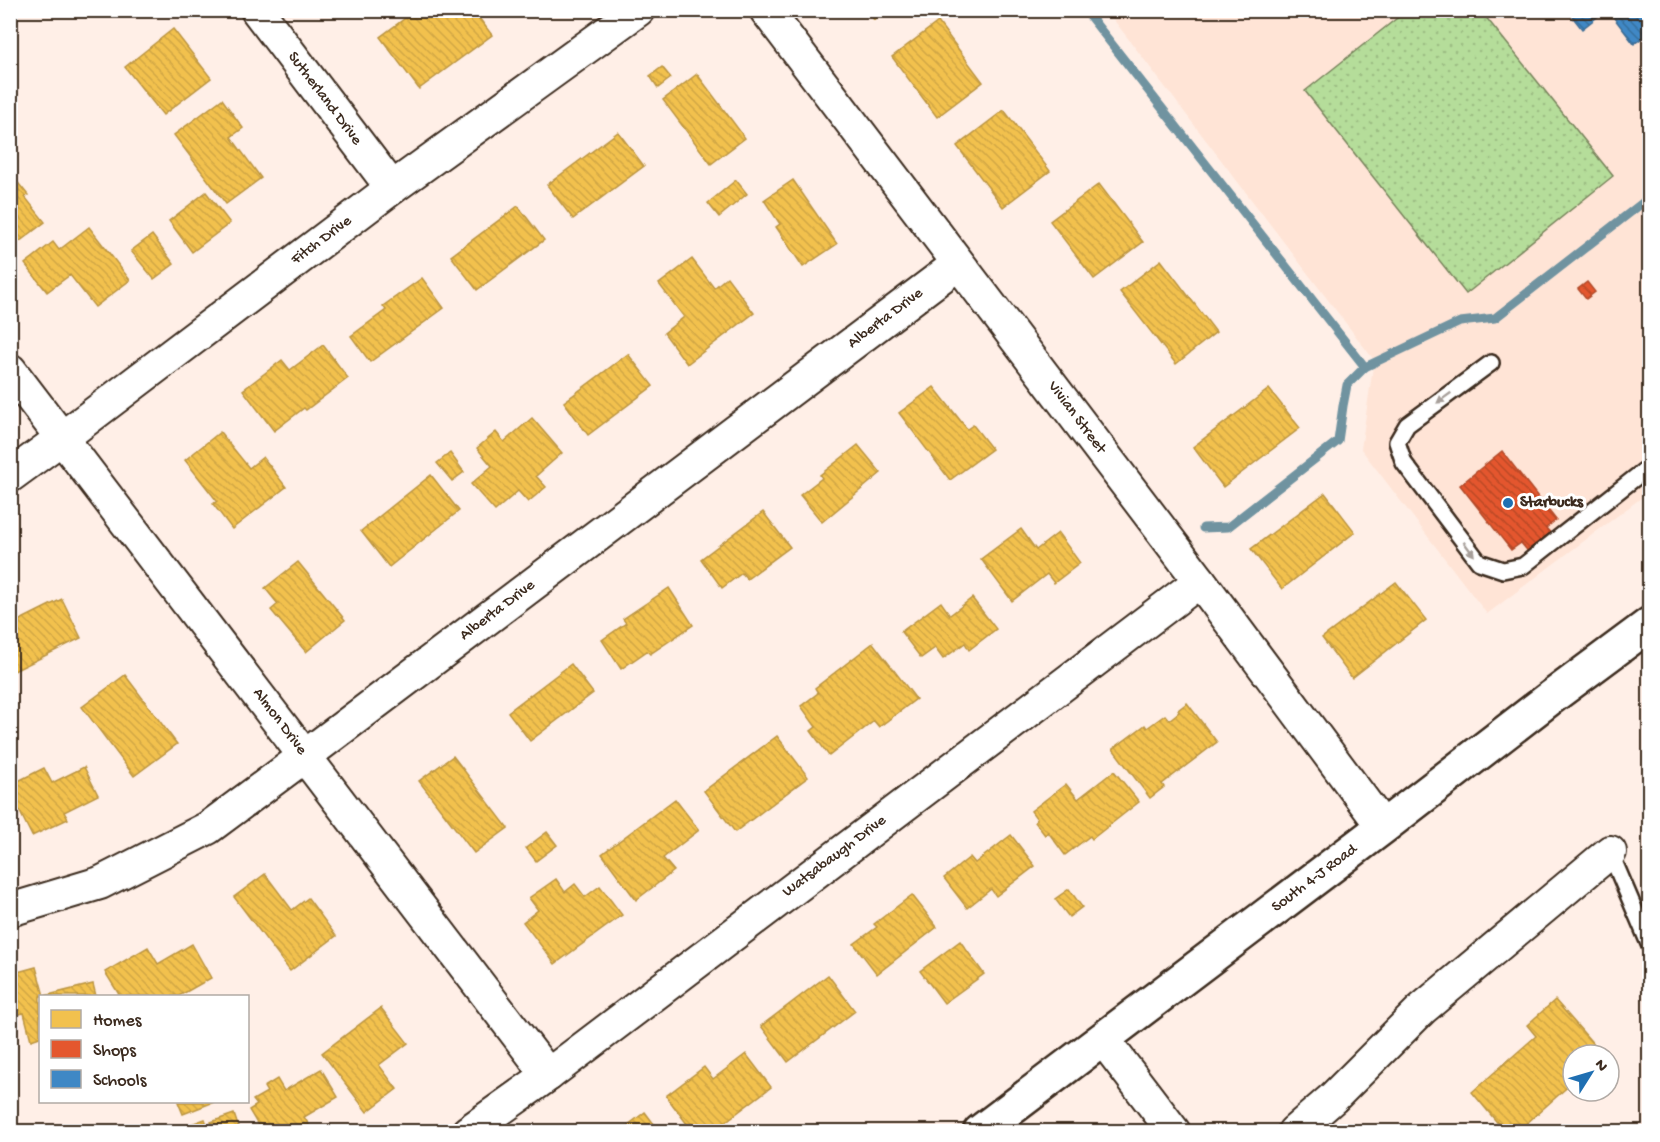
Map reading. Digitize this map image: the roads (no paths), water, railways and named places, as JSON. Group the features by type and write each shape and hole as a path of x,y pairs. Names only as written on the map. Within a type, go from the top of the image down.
{"main road":[{"name":"South 4-J Road","path":"980,1131 1650,624"}],"street":[{"name":"Sutherland Drive","path":"257,10 392,188"},
{"name":"Fitch Drive","path":"10,476 392,188 638,10"},
{"name":"Vivian Street","path":"766,10 1200,581 1383,827"},
{"name":"Alberta Drive","path":"10,910 100,883 208,828 958,264"},
{"name":"Almon Drive","path":"10,370 548,1075"},
{"name":"Watsabaugh Drive","path":"468,1131 548,1075 1200,581"},
{"path":"1294,1131 1333,1098 1422,1009 1610,852"},
{"path":"1103,1039 1174,1131"}],"lane":[{"path":"1491,363 1407,425 1397,442 1404,463 1479,562 1503,570 1523,566 1650,466"},
{"path":"1610,852 1650,946"}],"waterway":[{"path":"1085,10 1365,367 1460,322 1495,318 1650,197"},
{"path":"1203,528 1228,527 1338,441 1347,385 1365,367"}],"place":[{"name":"Starbucks","path":"1508,503"}]}
